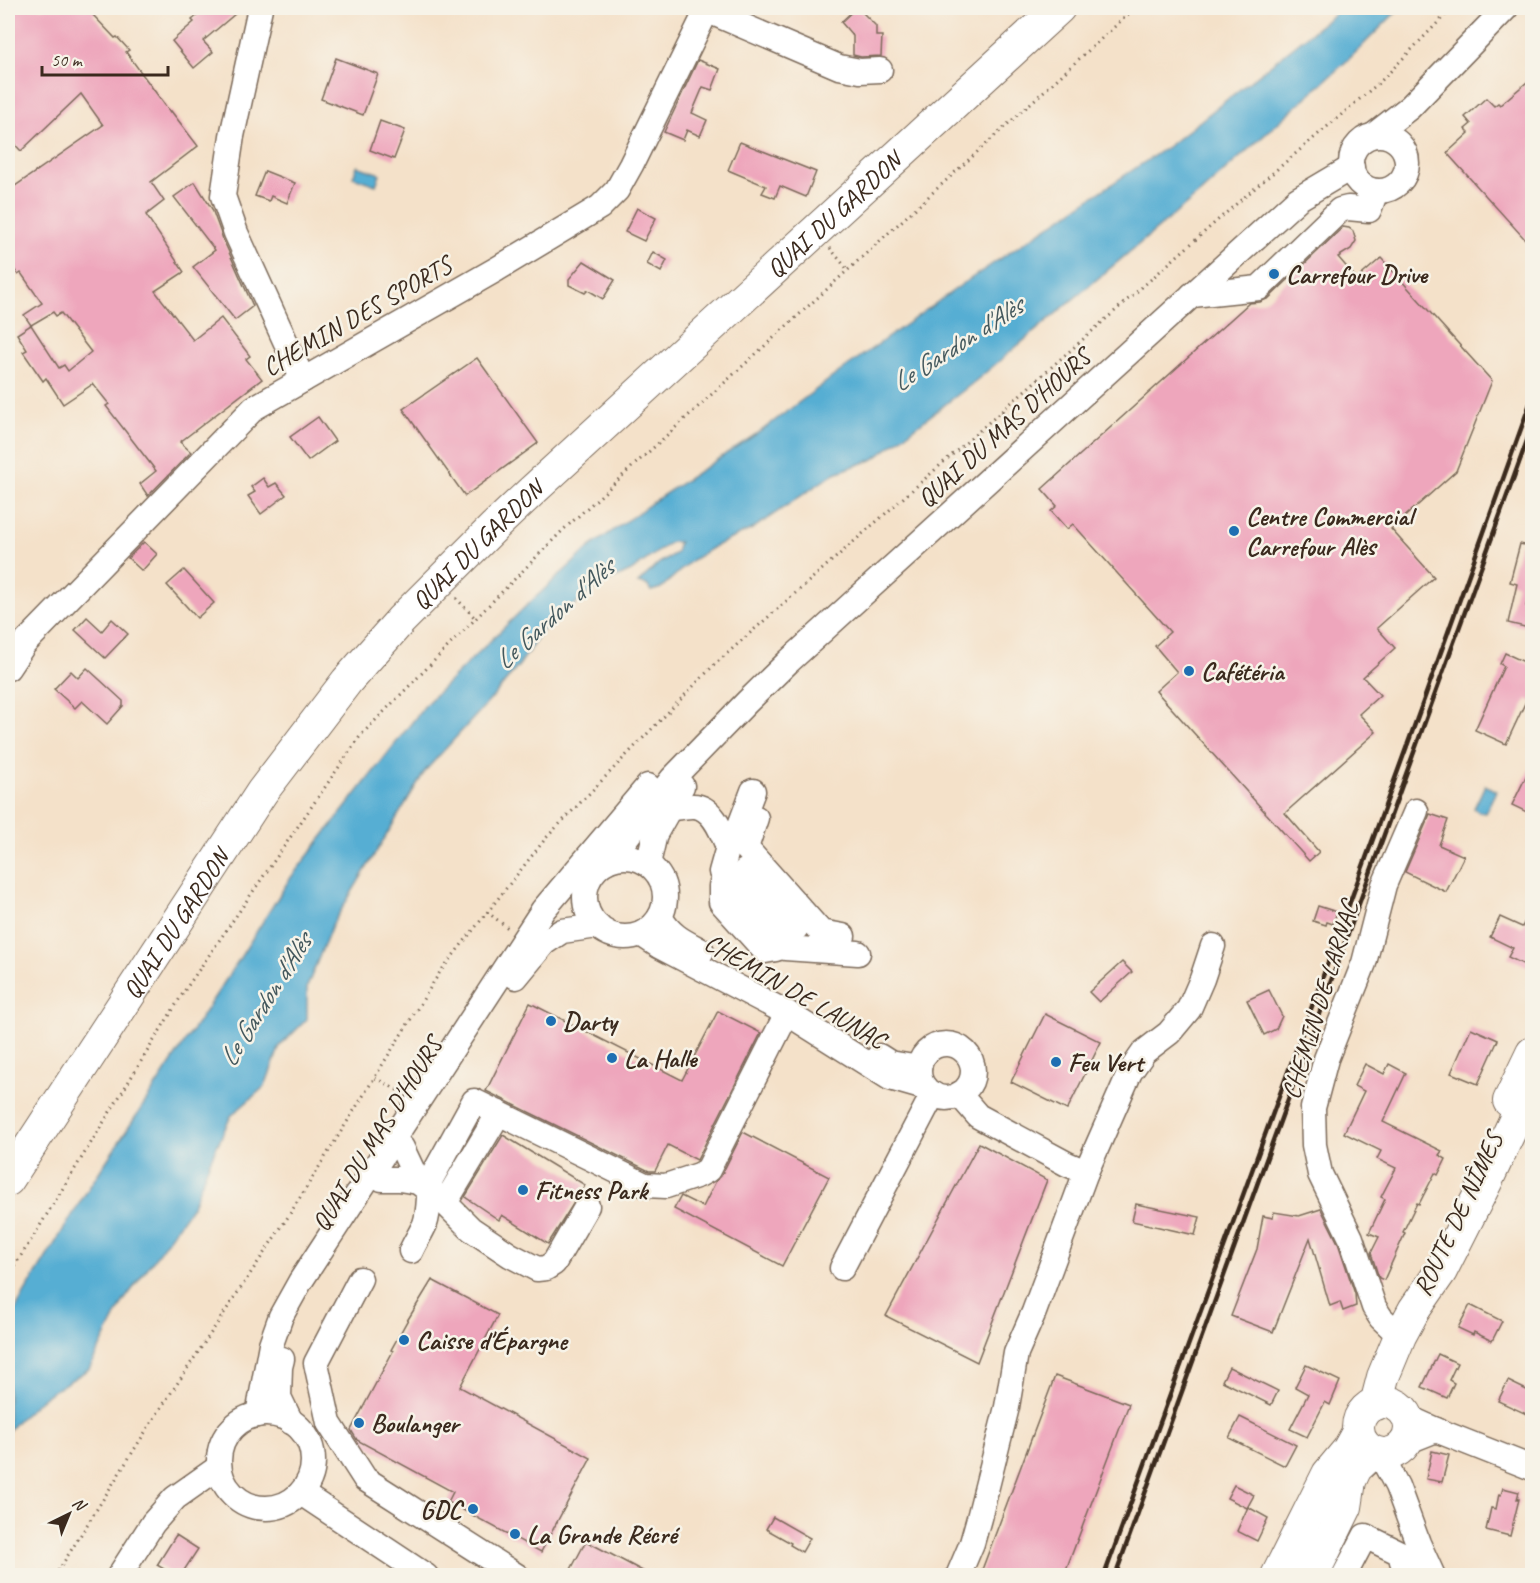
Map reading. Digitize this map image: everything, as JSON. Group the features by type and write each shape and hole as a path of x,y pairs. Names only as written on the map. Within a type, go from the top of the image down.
{"main road":[{"name":"QUAI DU GARDON","path":"8,1180 100,1036 262,792 347,681 401,620 525,498 1059,8"},
{"name":"ROUTE DE NÎMES","path":"1387,1433 1393,1379 1402,1334 1429,1269 1533,1053"},
{"name":"ROUTE DE NÎMES","path":"1402,1334 1442,1271 1533,1084"},
{"path":"1277,1575 1328,1474 1348,1450 1387,1433"},
{"path":"1312,1575 1346,1507 1350,1481 1356,1468 1387,1433"}],"street":[{"path":"260,8 232,136 223,196 236,233 303,380"},
{"path":"1374,135 1383,135 1398,142 1406,156 1407,165 1401,181 1385,190 1376,191 1360,183 1352,167 1354,150 1366,138 1374,135 1410,107 1506,8"},
{"path":"707,9 839,68 860,71 880,70"},
{"name":"CHEMIN DES SPORTS","path":"8,668 24,644 254,408 497,269 600,207 617,190 631,165 707,9"},
{"path":"1403,148 1410,107"},
{"name":"QUAI DU MAS D'HOURS","path":"609,860 672,779 788,662 1298,199 1352,167"},
{"path":"1192,295 1259,288 1340,210 1348,208 1369,210 1376,191"},
{"name":"QUAI DU MAS D'HOURS","path":"648,864 655,834 705,744"},
{"name":"QUAI DU MAS D'HOURS","path":"258,1415 271,1344 281,1316 300,1282 543,910 643,791 685,754 705,744"},
{"path":"741,856 739,828 753,790"},
{"path":"668,809 694,805 704,809 719,826 741,856 806,941 721,887 741,856 756,815"},
{"name":"CHEMIN DE LARNAC","path":"1402,1334 1381,1318 1374,1307 1351,1238 1320,1174 1314,1145 1313,1108 1326,1059 1364,963 1384,885 1416,811"},
{"path":"622,857 636,858 648,864 662,882 665,894 664,906 652,927 640,934 618,936 598,926 585,903 590,877 598,867 609,860 622,857"},
{"name":"QUAI DU MAS D'HOURS","path":"518,948 590,877"},
{"name":"CHEMIN DE LAUNAC","path":"660,916 666,927 678,939 770,985 890,1063 926,1083"},
{"name":"QUAI DU MAS D'HOURS","path":"291,1422 279,1398 280,1367 288,1335 302,1306 478,1026 543,943 562,931 598,926"},
{"name":"CHEMIN DE LAUNAC","path":"640,934 787,1013 890,1078 926,1083"},
{"path":"958,1575 972,1543 979,1518 1007,1407 1016,1353 1034,1312 1086,1172 1130,1072 1144,1052 1169,1033 1189,1009 1213,946"},
{"path":"411,1251 425,1223 431,1179 474,1101 645,1185 666,1185 708,1170 787,1013"},
{"path":"842,1268 926,1083 922,1058 932,1048 939,1045 947,1044 963,1050 973,1071 966,1088 959,1094 941,1097 926,1083"},
{"path":"959,1094 978,1116 1086,1172"},
{"path":"402,1148 431,1192 471,1229 510,1255 537,1269 546,1268 554,1263 587,1206"},
{"path":"382,1179 399,1179 431,1192"},
{"path":"360,1279 316,1363 329,1423 365,1479 517,1575"},
{"path":"258,1415 281,1417 291,1422 302,1431 313,1457 308,1482 301,1493 289,1503 274,1508 259,1508 245,1503 232,1494 224,1482 219,1467 224,1439 244,1420 258,1415"},
{"path":"1411,1575 1409,1548 1387,1433 1436,1430 1533,1468"},
{"path":"119,1575 153,1523 175,1498 219,1467"},
{"path":"301,1493 426,1575"},
{"path":"1344,1575 1365,1536 1409,1548 1434,1575"}],"path":[{"path":"8,1276 185,990 361,735 562,531 1135,8"},
{"path":"825,242 848,270"},
{"path":"455,597 476,619"},
{"path":"487,912 518,948"},
{"path":"375,1078 418,1102"}],"water":[{"name":"Le Gardon d'Alès","path":"1342,8 1400,8 1350,58 1200,193 973,383 874,459 835,473 752,529 715,546 692,560 661,588 651,591 647,585 638,583 659,563 676,553 679,542 671,542 631,571 598,586 542,631 520,664 492,698 425,771 332,925 307,987 307,1019 280,1046 265,1086 231,1116 193,1205 123,1302 89,1369 45,1396 8,1431 8,1324 25,1292 92,1183 289,880 427,703 590,547 660,497 761,431 964,283 1170,145"},
{"path":"357,166 380,174 376,185 353,177"},
{"path":"1485,785 1496,791 1485,813 1474,808"}],"building":[{"path":"8,8 100,8 93,15 129,50 126,52 198,146 151,182 164,201 146,215 184,272 155,291 193,340 221,318 250,356 246,359 262,379 180,442 191,452 148,496 140,484 156,471 106,406 109,404 93,384 63,404 46,378 43,381 23,352 27,350 17,334 31,325 24,315 42,303 21,273 18,275 8,260 8,191 103,125 81,94 21,151 8,137","holes":["53,312 56,316 61,313 91,352 68,371 64,365 59,368 31,325"]},
{"path":"206,8 242,8 203,41 213,52 194,68 172,41"},
{"path":"856,8 876,26 876,36 882,36 881,56 853,55 853,36 841,22"},
{"path":"336,58 378,74 363,115 321,99"},
{"path":"698,60 720,69 712,90 703,87 692,113 707,120 700,136 687,130 683,140 664,132"},
{"path":"1533,77 1533,248 1447,153 1469,133 1465,129 1471,124 1465,117 1486,98 1494,106 1498,103 1500,105"},
{"path":"380,121 405,130 394,159 370,150"},
{"path":"740,142 816,172 806,197 780,186 775,198 762,193 766,186 728,170"},
{"path":"265,171 295,183 287,203 271,196 269,201 255,196"},
{"path":"195,182 212,209 253,306 235,320 193,267 215,250 174,197"},
{"path":"637,208 656,218 644,241 625,232"},
{"name":"Centre Commercial Carrefour Alès","path":"1343,227 1353,231 1356,241 1351,249 1338,257 1357,279 1381,258 1492,381 1456,471 1391,529 1434,577 1377,628 1395,648 1363,677 1380,695 1359,714 1376,732 1285,813 1319,852 1309,861 1156,691 1177,672 1155,646 1170,632 1073,524 1067,529 1051,511 1057,506 1042,489 1249,303 1269,298"},
{"path":"653,252 667,260 661,272 647,264"},
{"path":"584,261 615,280 603,299 588,290 585,293 569,285 569,279"},
{"path":"477,358 538,443 465,496 403,409"},
{"path":"318,417 335,441 308,461 290,437"},
{"path":"263,478 269,487 276,483 286,495 261,514 248,496 255,492 251,487"},
{"path":"144,542 157,554 142,571 128,558"},
{"path":"1520,544 1533,547 1533,578 1526,606 1533,608 1533,629 1508,623 1517,584 1510,582"},
{"path":"184,570 214,603 197,618 167,585"},
{"path":"87,617 102,631 112,619 128,634 105,658 75,630"},
{"path":"1505,653 1533,666 1533,702 1527,699 1506,744 1475,730 1504,666 1500,664"},
{"path":"87,668 123,701 123,706 107,724 82,701 75,708 54,689 71,671 78,678"},
{"path":"1533,762 1533,815 1512,805"},
{"path":"1430,814 1448,820 1439,845 1464,856 1446,892 1405,872"},
{"path":"1533,905 1533,969 1508,957 1513,948 1490,937 1500,917 1522,927"},
{"path":"1318,906 1337,912 1333,924 1327,922 1326,925 1313,921"},
{"path":"1122,962 1132,972 1099,1002 1089,992"},
{"path":"1269,990 1282,1016 1276,1029 1264,1035 1247,1000"},
{"path":"530,1003 682,1080 718,1011 761,1033 697,1160 668,1145 655,1171 649,1171 486,1091"},
{"name":"Feu Vert","path":"1045,1014 1101,1042 1067,1110 1011,1082"},
{"path":"1471,1028 1498,1040 1478,1084 1451,1073"},
{"path":"1365,1064 1384,1074 1389,1064 1406,1073 1383,1122 1442,1151 1439,1155 1446,1159 1438,1175 1435,1173 1419,1204 1417,1203 1384,1280 1379,1278 1371,1253 1379,1237 1369,1233 1385,1199 1381,1197 1396,1168 1377,1159 1381,1151 1344,1133 1364,1091 1354,1086"},
{"path":"743,1132 829,1177 782,1266 674,1209 681,1196 703,1207"},
{"name":"Fitness Park","path":"503,1135 585,1185 548,1244 502,1215 499,1220 465,1197"},
{"path":"979,1143 1047,1180 977,1362 886,1316"},
{"path":"1136,1204 1200,1217 1195,1235 1132,1221"},
{"path":"1321,1209 1338,1243 1355,1294 1356,1306 1343,1311 1340,1302 1330,1306 1310,1238 1273,1332 1231,1316 1257,1249 1263,1216 1273,1218 1274,1212 1299,1216"},
{"path":"432,1280 498,1315 460,1387 591,1458 541,1552 448,1502 453,1492 357,1440 351,1430 393,1351 391,1350"},
{"path":"1470,1305 1502,1321 1492,1341 1474,1332 1473,1335 1458,1328"},
{"path":"1438,1354 1457,1363 1449,1380 1454,1383 1447,1398 1422,1387"},
{"path":"1306,1365 1340,1381 1330,1405 1325,1402 1307,1437 1290,1429 1308,1394 1295,1387"},
{"path":"1229,1367 1278,1391 1271,1405 1222,1381"},
{"path":"1055,1376 1129,1404 1064,1575 980,1575"},
{"path":"1508,1381 1533,1393 1533,1417 1498,1401"},
{"path":"1240,1417 1296,1445 1285,1466 1229,1438"},
{"path":"1432,1451 1449,1455 1442,1482 1426,1479"},
{"path":"1234,1485 1254,1495 1247,1508 1227,1498"},
{"path":"1503,1488 1519,1492 1510,1536 1486,1530 1491,1508 1496,1509 1499,1494 1501,1495"},
{"path":"1248,1507 1268,1518 1257,1541 1237,1531"},
{"path":"773,1517 810,1538 802,1552 766,1529"},
{"path":"176,1535 198,1549 181,1575 174,1575 157,1565"},
{"path":"586,1541 650,1575 568,1575"}],"railway":[{"path":"1104,1576 1532,398"},
{"path":"1115,1576 1532,427"}],"place":[{"name":"Carrefour Drive","path":"1274,274"},
{"name":"Centre Commercial Carrefour Alès","path":"1234,531"},
{"name":"Cafétéria","path":"1189,671"},
{"name":"Darty","path":"551,1021"},
{"name":"La Halle","path":"612,1058"},
{"name":"Feu Vert","path":"1056,1062"},
{"name":"Fitness Park","path":"523,1190"},
{"name":"Caisse d'Épargne","path":"404,1340"},
{"name":"Boulanger","path":"359,1423"},
{"name":"GDC","path":"473,1509"},
{"name":"La Grande Récré","path":"515,1534"}]}
